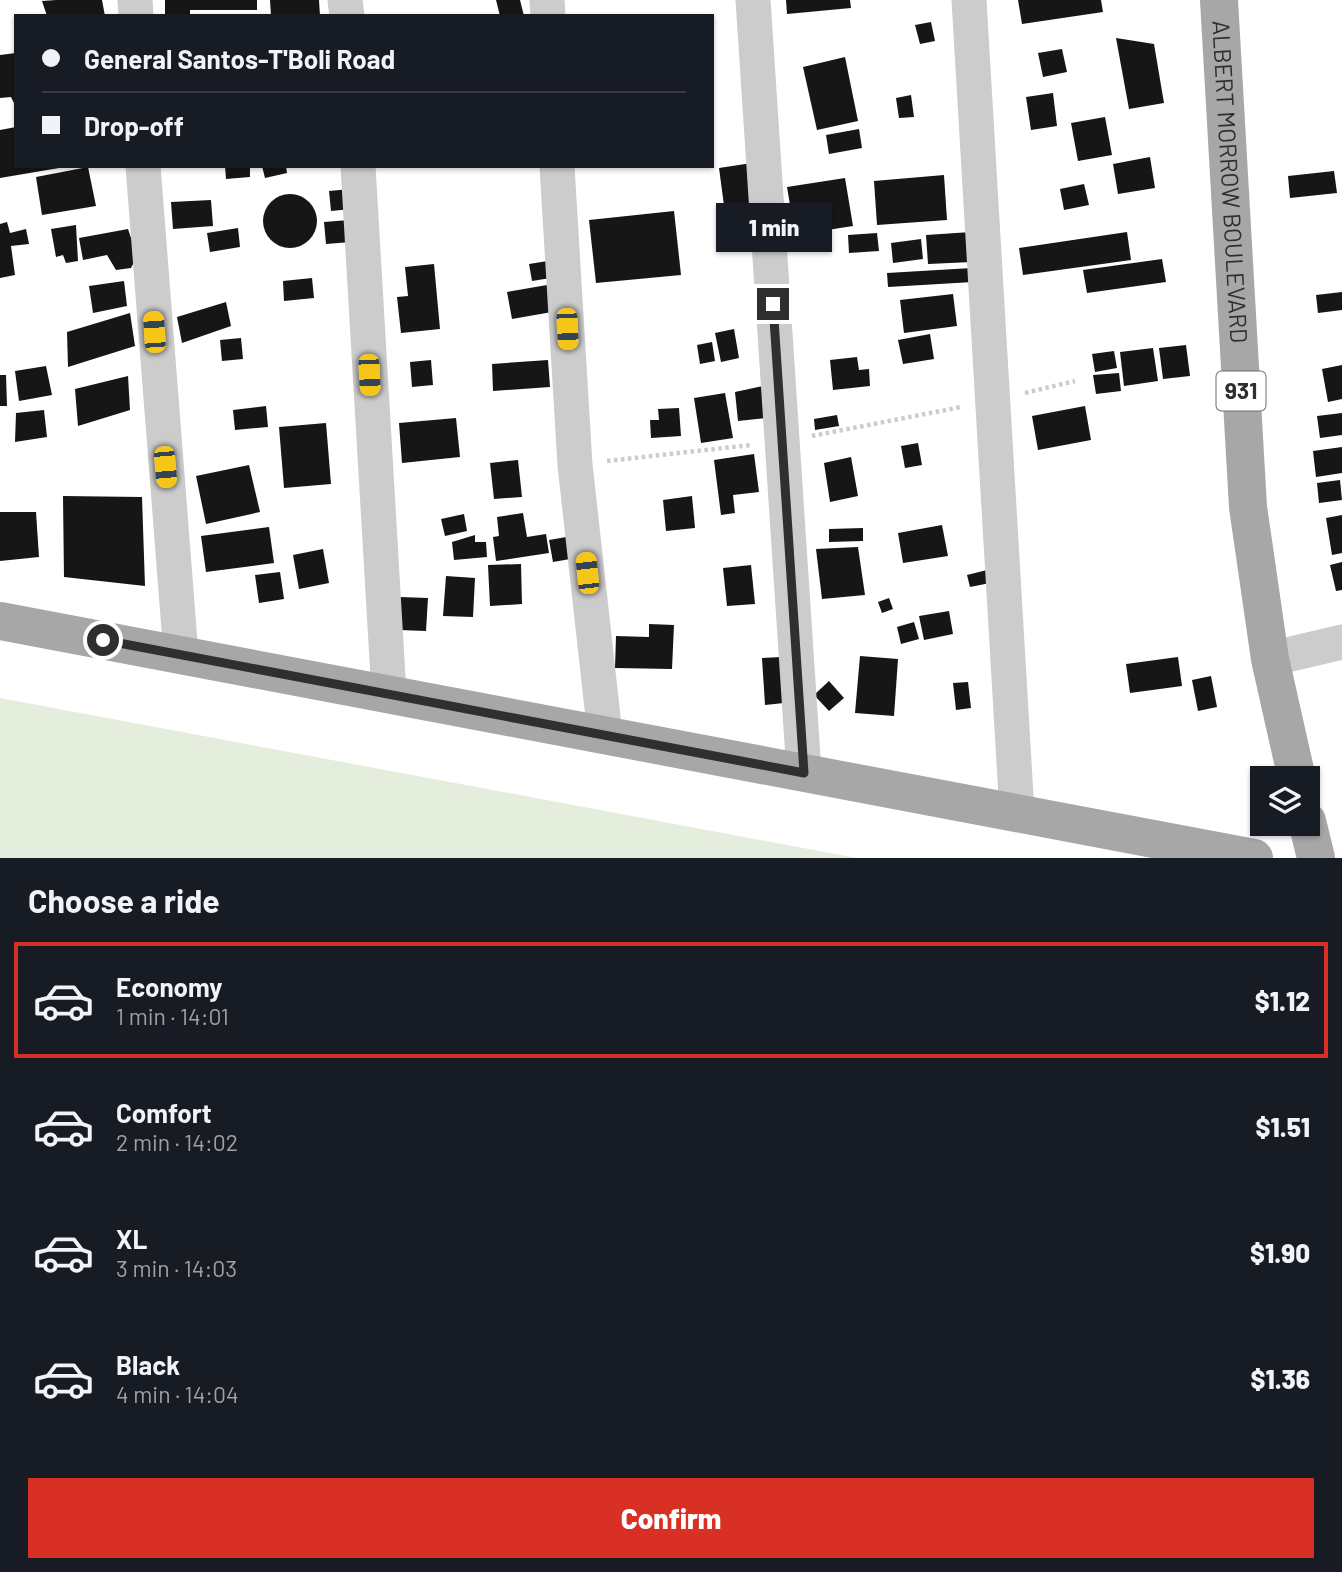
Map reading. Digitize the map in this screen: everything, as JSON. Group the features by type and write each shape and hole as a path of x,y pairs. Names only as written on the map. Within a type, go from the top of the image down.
{"main road":[{"name":"ALBERT MORROW BOULEVARD","path":"1219,0 1248,507 1270,659 1294,766"},
{"path":"0,621 1254,858"},
{"path":"1311,836 1316,858"}],"street":[{"path":"753,0 804,773"},
{"path":"969,0 1017,813"},
{"path":"143,168 180,655"},
{"path":"358,168 389,694"},
{"path":"557,168 575,465 605,735"},
{"path":"1270,659 1342,642"}],"path":[{"path":"575,465 782,442 993,401 1075,381"}],"green space":[{"path":"0,698 857,858 0,858"}],"building":[{"path":"102,0 105,14 46,14 42,1"},
{"path":"165,0 257,0 257,10 190,10 190,14 165,14"},
{"path":"270,0 319,0 320,14 271,14"},
{"path":"496,0 520,0 524,14 500,14"},
{"path":"786,0 850,0 851,8 787,14"},
{"path":"1018,0 1101,0 1103,12 1022,24"},
{"path":"931,22 935,41 920,44 915,25"},
{"path":"1116,38 1154,44 1164,103 1129,109"},
{"path":"1062,49 1067,72 1043,77 1038,53"},
{"path":"14,53 14,103 11,97 0,98 0,55"},
{"path":"845,57 858,121 817,130 803,67"},
{"path":"1053,93 1057,126 1031,130 1026,97"},
{"path":"911,95 914,117 899,118 896,98"},
{"path":"1105,117 1112,155 1078,161 1071,123"},
{"path":"14,127 14,168 59,168 0,178 0,130"},
{"path":"859,129 862,148 829,154 826,135"},
{"path":"1150,157 1155,188 1118,194 1113,164"},
{"path":"752,163 759,208 725,213 719,168"},
{"path":"88,168 96,206 42,215 36,177"},
{"path":"225,168 250,168 250,177 226,179"},
{"path":"262,168 286,168 287,173 265,178"},
{"path":"1334,171 1337,193 1290,198 1288,176"},
{"path":"944,175 947,220 877,225 874,181"},
{"path":"845,178 853,226 795,235 787,187"},
{"path":"1084,184 1089,205 1064,210 1060,189"},
{"path":"350,189 352,209 331,211 329,191"},
{"path":"290,194 309,202 317,221 309,240 290,248 271,240 263,221 271,202"},
{"path":"211,200 213,226 173,229 171,202"},
{"path":"674,211 681,275 596,283 589,220"},
{"path":"349,220 351,242 326,244 324,222"},
{"path":"7,222 10,233 26,229 29,244 11,246 15,275 0,278 0,224"},
{"path":"76,225 78,261 66,263 63,255 56,257 51,229"},
{"path":"238,228 240,247 210,252 207,233"},
{"path":"128,229 137,256 131,268 116,270 107,255 83,260 79,238"},
{"path":"971,232 972,262 928,264 926,235"},
{"path":"1127,232 1131,260 1023,275 1019,248"},
{"path":"877,233 879,251 849,253 848,235"},
{"path":"921,239 923,259 893,263 891,243"},
{"path":"1162,259 1166,282 1087,293 1083,270"},
{"path":"554,260 557,277 532,281 529,264"},
{"path":"434,264 440,329 401,333 397,297 408,296 405,267"},
{"path":"972,268 973,282 888,287 887,273"},
{"path":"312,278 314,298 284,301 283,281"},
{"path":"124,281 127,306 93,313 89,286"},
{"path":"547,285 552,312 512,319 507,292"},
{"path":"1342,292 1342,310 1318,313 1316,295"},
{"path":"953,294 957,326 904,333 900,300"},
{"path":"226,302 231,326 182,343 177,317"},
{"path":"130,313 135,346 68,367 67,332"},
{"path":"734,329 739,358 721,362 715,333"},
{"path":"930,334 934,359 903,364 898,340"},
{"path":"241,338 243,359 222,361 220,340"},
{"path":"712,342 715,361 700,364 697,345"},
{"path":"1186,345 1190,376 1163,379 1159,348"},
{"path":"1153,348 1158,381 1124,386 1120,352"},
{"path":"1114,351 1117,368 1095,372 1092,354"},
{"path":"857,357 859,370 869,369 870,386 833,390 830,360"},
{"path":"431,360 433,385 412,387 410,362"},
{"path":"548,360 550,387 493,391 492,364"},
{"path":"1342,365 1342,399 1328,402 1322,369"},
{"path":"46,366 52,395 19,401 15,371"},
{"path":"1119,373 1121,391 1096,394 1093,375"},
{"path":"0,375 6,375 7,406 0,406"},
{"path":"128,376 130,410 78,426 75,389"},
{"path":"772,384 775,417 738,421 735,392"},
{"path":"725,393 733,438 701,443 694,398"},
{"path":"266,406 268,427 235,430 233,410"},
{"path":"1085,406 1091,440 1038,450 1032,416"},
{"path":"679,408 681,436 651,438 650,420 659,420 658,409"},
{"path":"44,410 47,437 15,442 16,413"},
{"path":"1342,413 1342,435 1320,438 1317,416"},
{"path":"837,415 839,426 815,430 814,419"},
{"path":"456,418 460,457 402,463 399,423"},
{"path":"326,423 331,484 284,488 279,427"},
{"path":"918,443 922,465 905,468 901,446"},
{"path":"1342,447 1342,473 1316,477 1313,451"},
{"path":"754,454 759,492 733,495 735,513 721,515 714,460"},
{"path":"851,457 858,496 830,502 824,463"},
{"path":"518,460 522,497 494,499 490,463"},
{"path":"249,465 260,512 206,524 196,476"},
{"path":"1340,480 1342,500 1319,503 1317,483"},
{"path":"63,496 142,497 145,586 64,577"},
{"path":"692,496 695,528 666,531 663,500"},
{"path":"0,512 36,512 39,557 0,561"},
{"path":"523,513 527,537 546,534 549,553 496,561 493,537 499,536 497,517"},
{"path":"464,514 467,531 445,536 441,519"},
{"path":"1342,515 1342,553 1332,555 1326,518"},
{"path":"942,525 948,556 903,563 898,533"},
{"path":"269,527 274,563 206,572 201,536"},
{"path":"863,528 863,541 829,542 829,529"},
{"path":"475,535 475,542 486,542 487,557 454,560 452,542"},
{"path":"572,536 576,558 553,562 549,540"},
{"path":"858,547 865,595 822,599 816,549"},
{"path":"323,549 329,583 299,589 293,555"},
{"path":"1342,562 1342,590 1336,591 1330,565"},
{"path":"521,564 522,604 490,606 488,565"},
{"path":"751,565 755,604 727,606 723,568"},
{"path":"987,570 990,583 970,587 967,575"},
{"path":"280,572 284,599 259,603 255,575"},
{"path":"446,576 475,578 473,617 443,616"},
{"path":"400,597 428,598 426,631 399,630"},
{"path":"889,598 893,609 882,613 878,602"},
{"path":"949,611 953,634 924,640 919,616"},
{"path":"914,622 919,639 901,644 897,627"},
{"path":"649,624 674,625 672,669 615,668 616,636 649,637"},
{"path":"860,656 898,659 894,716 855,713"},
{"path":"781,657 784,703 765,705 762,658"},
{"path":"1178,657 1182,686 1130,693 1126,664"},
{"path":"1211,676 1217,707 1198,711 1192,680"},
{"path":"829,681 844,698 829,711 814,695"},
{"path":"968,682 971,708 956,710 953,683"}],"route":[{"path":"103,640 804,773 773,304"}]}
